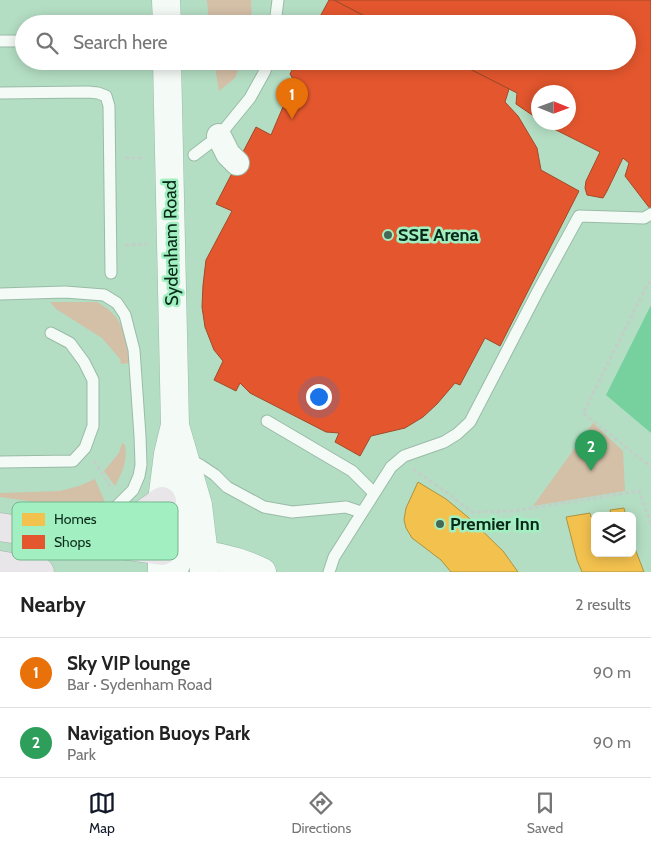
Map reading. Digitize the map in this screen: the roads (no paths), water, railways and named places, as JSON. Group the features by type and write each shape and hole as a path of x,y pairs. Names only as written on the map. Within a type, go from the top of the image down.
{"highway":[{"path":"168,560 183,564"},
{"path":"0,565 40,572"}],"street":[{"path":"166,0 167,15"},
{"name":"Sydenham Road","path":"162,501 180,459 175,425 167,70"},
{"path":"219,136 228,154 237,163"},
{"path":"180,459 183,564 228,559 262,572"},
{"name":"Sydenham Road","path":"178,549 183,564"}],"lane":[{"path":"276,15 278,0"},
{"path":"0,41 15,41"},
{"path":"194,155 219,136 250,98 265,70"},
{"path":"0,93 98,92 106,96 109,106 111,273"},
{"path":"329,572 334,557 391,467 404,456 444,442 457,434 470,422 579,216 644,218 651,214"},
{"path":"0,294 65,292 104,295 117,303 125,315 134,350 141,465 133,490 121,502"},
{"path":"0,462 73,461 85,448 93,426 93,380 84,362 70,344 51,333"},
{"path":"268,421 352,471 374,493"},
{"path":"180,459 200,465 215,475 227,487 264,507 292,512 346,507 361,512"}],"place":[{"name":"Sky VIP lounge","path":"292,119"},
{"name":"SSE Arena","path":"388,235"},
{"name":"Navigation Buoys Park","path":"591,471"},
{"name":"Premier Inn","path":"440,524"}]}
